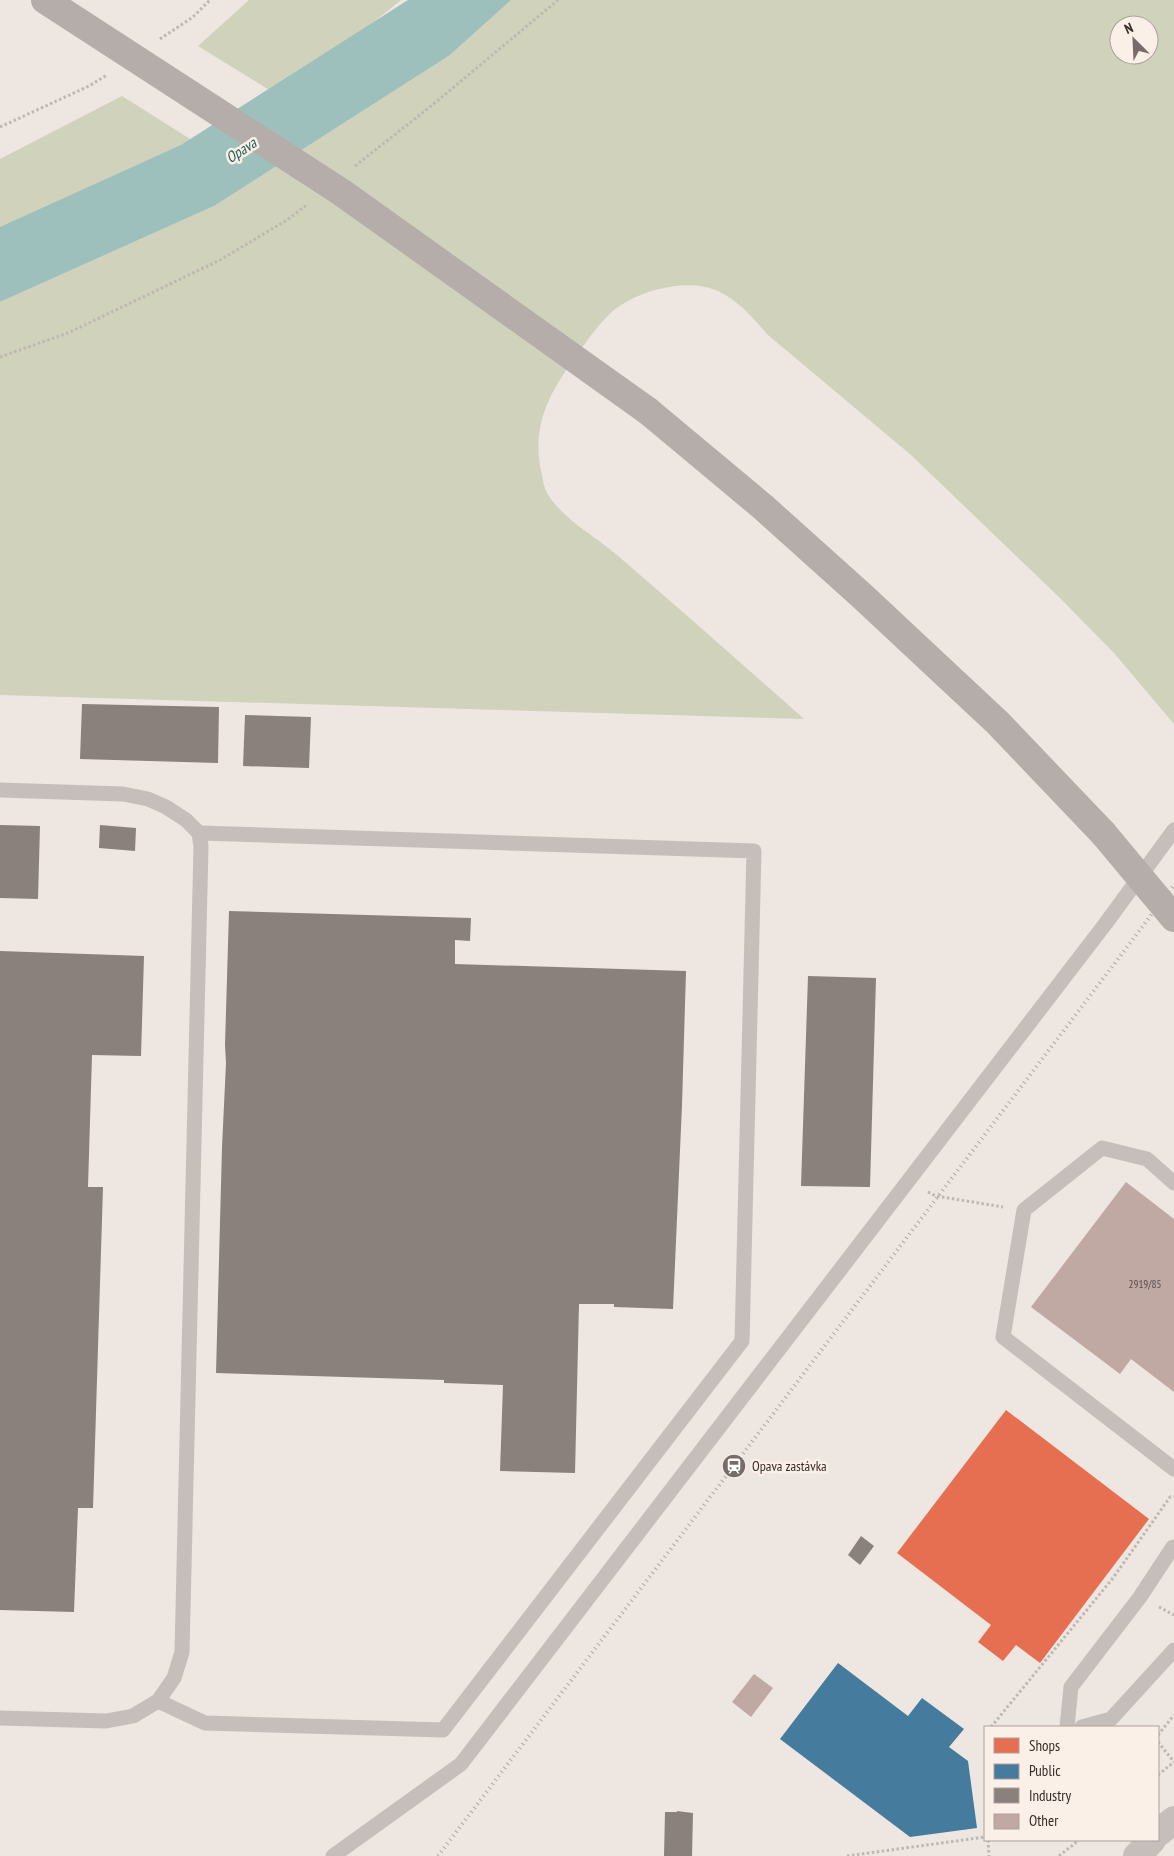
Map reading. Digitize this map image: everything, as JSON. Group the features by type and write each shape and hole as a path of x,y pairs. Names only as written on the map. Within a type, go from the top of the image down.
{"main road":[{"path":"44,0 341,192 648,411 763,507 861,595 998,723 1103,833 1174,918"}],"street":[{"path":"1159,1832 1174,1820"},
{"path":"1137,1856 1151,1841"}],"lane":[{"path":"0,790 123,794 148,799 166,807 186,820 199,833 201,856 182,1652 174,1678 158,1701 133,1716 106,1721 0,1718"},
{"path":"333,1856 462,1764 1094,939 1174,830"},
{"path":"158,1701 205,1723 443,1730 742,1340 754,851 199,833"},
{"path":"1174,1183 1147,1159 1102,1148 1024,1210 1003,1337 1174,1469"},
{"path":"1067,1726 1070,1687 1140,1597 1173,1547"},
{"path":"1086,1726 1111,1719 1174,1650"}],"path":[{"path":"350,170 436,102 558,0"},
{"path":"0,357 68,333 220,260 287,220 311,201"},
{"path":"925,1191 936,1196 1024,1210"},
{"path":"992,1726 1113,1578 1170,1497 1174,1497"},
{"path":"1159,1734 1174,1715"},
{"path":"1159,1743 1174,1762 1159,1774"},
{"path":"848,1856 984,1836"},
{"path":"988,1841 989,1856"},
{"path":"1059,1856 1077,1841"}],"green space":[{"path":"249,0 401,0 340,49 271,91 198,46"},
{"path":"511,0 1174,0 1174,724 1114,653 1060,598 911,455 768,335 733,300 718,291 693,285 664,288 624,303 604,320 591,336 559,381 545,410 539,440 539,457 544,484 547,493 561,511 617,555 804,719 0,695 0,302 214,206 450,55"},
{"path":"122,96 198,144 0,234 0,159"}],"water":[{"name":"Opava","path":"408,0 511,0 450,55 214,206 0,302 0,227 181,145"}],"building: Shops":[{"path":"1006,1410 1149,1519 1040,1663 1016,1645 1003,1661 978,1642 991,1625 897,1553"}],"building: Public":[{"path":"838,1663 908,1716 922,1698 964,1729 949,1747 968,1761 977,1828 910,1837 780,1739"}],"building: Industry":[{"path":"82,704 219,707 218,763 80,759"},
{"path":"245,715 311,717 309,768 243,766"},
{"path":"0,825 40,826 38,899 0,898"},
{"path":"100,825 136,828 135,851 99,848"},
{"path":"229,911 471,918 470,941 455,940 455,964 686,971 673,1309 614,1307 614,1304 579,1304 575,1473 500,1471 503,1385 444,1383 444,1380 216,1373"},
{"path":"0,951 144,956 141,1056 92,1055 88,1187 103,1187 93,1508 78,1508 74,1612 0,1610"},
{"path":"808,976 876,978 870,1187 801,1186"},
{"path":"861,1536 874,1546 860,1565 848,1555"},
{"path":"665,1812 693,1813 692,1856 664,1856"}],"building: Other":[{"path":"1126,1182 1174,1219 1174,1392 1131,1359 1120,1374 1031,1307"},
{"path":"754,1674 773,1688 751,1717 732,1702"}],"railway":[{"path":"438,1856 1174,885"}],"place":[{"name":"Opava zastávka","path":"734,1466"}]}
